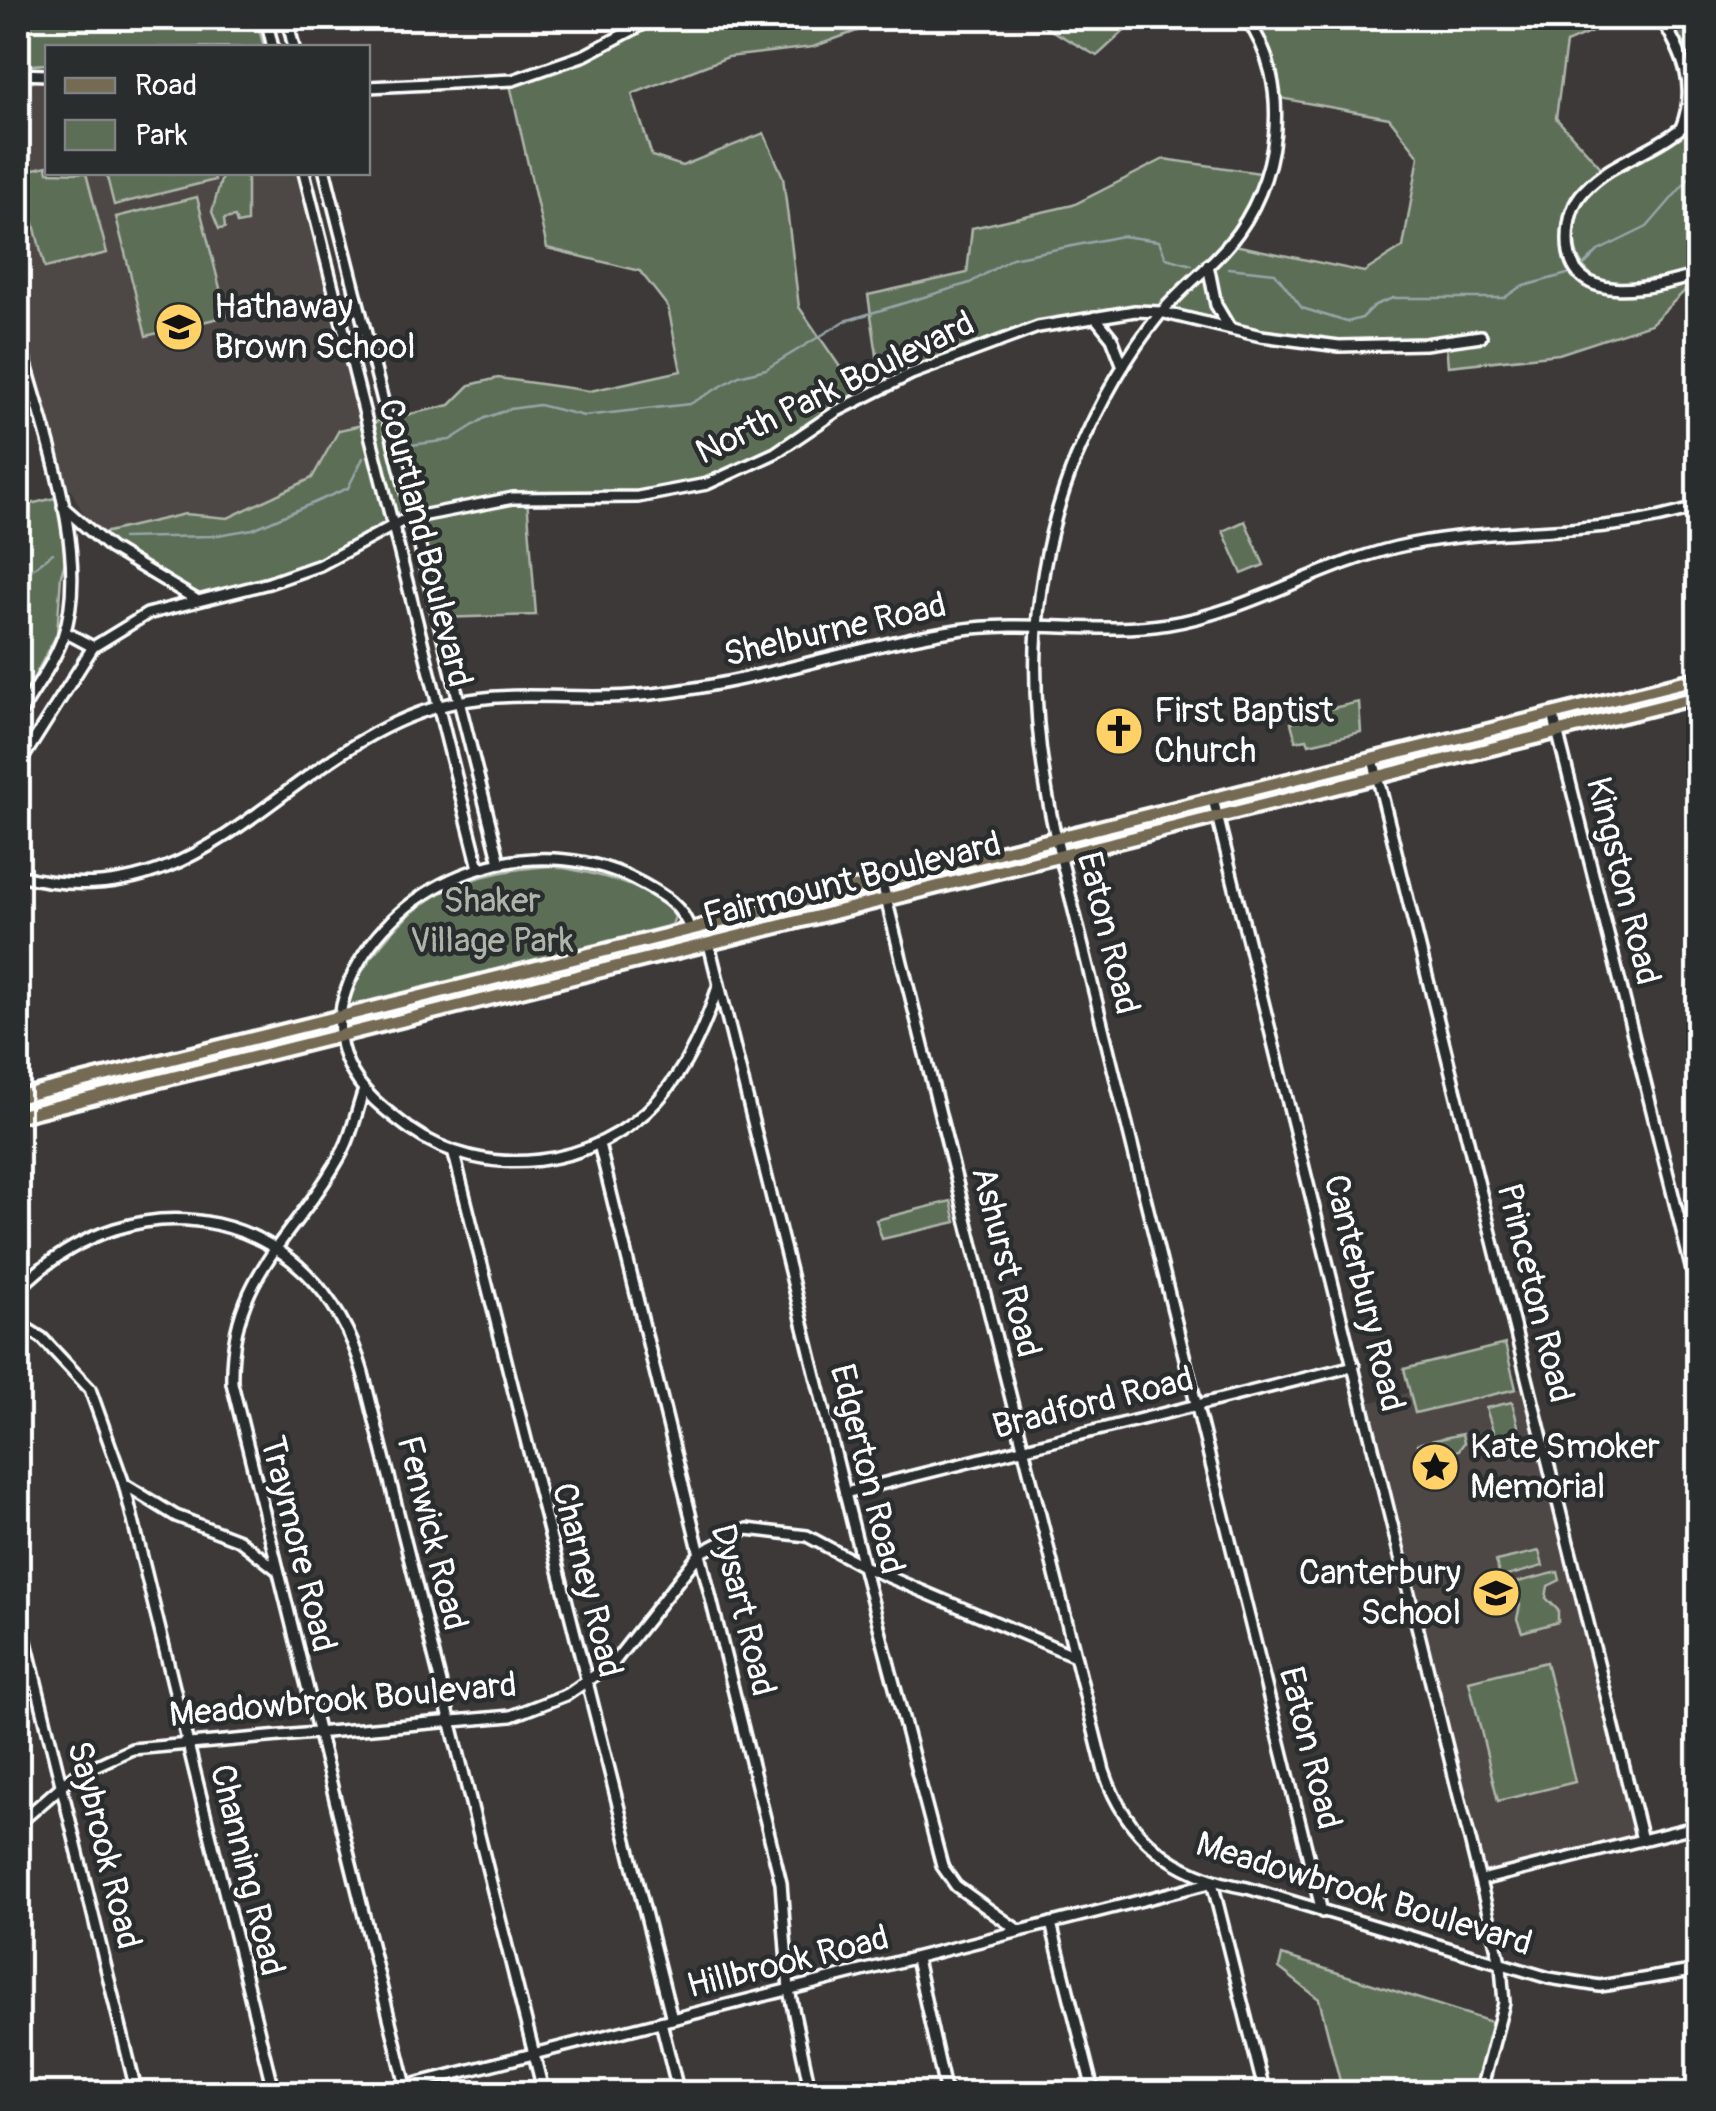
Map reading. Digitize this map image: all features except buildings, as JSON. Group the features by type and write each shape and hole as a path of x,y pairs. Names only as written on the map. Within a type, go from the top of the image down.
{"main road":[{"name":"Fairmount Boulevard","path":"18,1096 1698,678"},
{"name":"Fairmount Boulevard","path":"18,1116 1698,696"},
{"path":"1250,790 1256,808"}],"street":[{"path":"266,18 272,45"},
{"path":"287,18 293,45"},
{"path":"370,86 513,80 586,55 655,18"},
{"name":"Eaton Road","path":"1246,18 1270,75 1274,141 1267,174 1247,219 1161,312 1122,364 1075,460 1047,552 1034,623 1033,675 1040,760 1056,838 1322,1912"},
{"path":"1662,18 1689,78 1690,96 1681,128 1590,184 1573,208 1568,245 1583,276 1606,289 1630,291 1698,275"},
{"path":"18,74 45,74"},
{"name":"Courtland Boulevard","path":"305,175 480,868"},
{"name":"Courtland Boulevard","path":"327,175 500,863"},
{"path":"1208,265 1216,305 1229,327"},
{"path":"333,288 353,283"},
{"name":"North Park Boulevard","path":"18,766 93,646 147,614 258,587 320,565 412,518 513,498 638,496 706,484 776,452 837,412 911,374 1038,326 1161,312 1260,336 1339,346 1424,344 1481,336"},
{"path":"1095,317 1112,338 1122,364"},
{"path":"18,335 62,507 70,571 65,632 18,717"},
{"path":"62,507 110,548 195,600"},
{"name":"Shelburne Road","path":"18,876 91,884 167,869 212,846 332,759 396,723 459,702 524,695 628,696 716,685 906,638 1034,623 1164,625 1240,605 1313,574 1412,544 1483,534 1611,527 1698,507"},
{"path":"65,632 93,646"},
{"name":"Kingston Road","path":"1553,714 1698,1295"},
{"name":"Princeton Road","path":"1373,759 1642,1840"},
{"name":"Canterbury Road","path":"1212,799 1501,1966 1504,2003 1480,2094"},
{"path":"690,930 684,915 670,900 607,869 550,859 480,868 432,890 388,925 353,974 339,1017 346,1059 364,1090 419,1135 454,1154 531,1162 599,1144 642,1116 671,1085 700,1035 719,985"},
{"name":"Ashurst Road","path":"882,882 1074,1656"},
{"name":"Edgerton Road","path":"709,944 862,1566 942,1866 956,1886 1019,1931"},
{"name":"Traymore Road","path":"364,1090 341,1153 273,1248 242,1304 231,1371 316,1732 408,2090"},
{"name":"Dysart Road","path":"599,1144 781,1883 789,1990 811,2094"},
{"name":"Charney Road","path":"454,1154 666,2020 679,2094"},
{"name":"Fenwick Road","path":"18,1290 50,1260 82,1240 143,1220 213,1222 273,1248 319,1284 352,1338 544,2094"},
{"name":"Channing Road","path":"18,1322 42,1338 90,1389 124,1484 274,2094"},
{"name":"Bradford Road","path":"845,1492 1354,1366"},
{"path":"124,1484 176,1516 239,1540 276,1568"},
{"name":"Meadowbrook Boulevard","path":"18,1824 61,1784 117,1754 186,1743 451,1722 535,1710 584,1684 630,1645 700,1553 734,1532 776,1529 808,1536 862,1566 1074,1656 1116,1804 1152,1849 1212,1882 1501,1966 1600,1986 1698,1970"},
{"name":"Saybrook Road","path":"18,1609 137,2094"},
{"path":"1481,1880 1698,1826"},
{"path":"1212,1882 1265,2094"},
{"name":"Hillbrook Road","path":"375,2094 408,2090 666,2020 1212,1882"},
{"path":"1051,1923 1094,2094"},
{"path":"916,1959 946,2094"}],"shaded area":[{"name":"Hathaway Brown School","path":"18,81 45,82 45,175 301,175 384,508 105,537 85,517 52,454 18,320"},
{"name":"Canterbury School","path":"1530,1385 1642,1840 1481,1880 1364,1404 1410,1392 1416,1413"}],"green space":[{"path":"18,18 256,18 263,45 45,45 45,64 18,66"},
{"path":"655,18 892,18 813,47 728,57 632,94 652,156 682,166 764,133 783,177 799,307 862,399 766,458 705,484 639,496 527,498 536,615 438,618 411,518 319,565 206,597 75,526 61,576 57,634 18,707 18,507 59,497 94,535 185,514 228,518 312,478 339,430 450,405 470,385 498,378 590,391 681,371 668,307 640,271 547,248 509,80 550,70"},
{"path":"1029,18 1127,18 1133,23 1097,56"},
{"path":"1246,18 1624,18 1566,43 1556,118 1605,172 1581,193 1568,245 1583,275 1606,289 1698,278 1651,324 1559,354 1448,366 1446,343 1379,347 1291,341 1161,312 1065,321 882,389 868,295 967,273 972,228 1073,205 1164,159 1267,174 1230,244 1364,272 1403,247 1419,156 1389,118 1274,97"},
{"path":"1668,18 1698,18 1698,267 1645,281 1608,282 1593,276 1582,264 1575,245 1575,226 1584,200 1624,166 1693,130 1696,99 1692,71"},
{"path":"45,166 45,175 87,175 107,253 45,268 21,172"},
{"path":"106,175 214,175 215,180 114,205"},
{"path":"222,175 247,175 247,222 237,224 235,217 224,219 225,228 219,229 212,212"},
{"path":"197,197 227,316 146,336 116,217"},
{"path":"1245,521 1264,565 1242,574 1223,531"},
{"path":"1359,702 1361,732 1309,744 1307,739 1296,741 1291,723 1303,720 1302,715"},
{"name":"Shaker Village Park","path":"551,866 636,888 665,906 675,917 672,925 340,1008 380,947 423,904 478,878"},
{"path":"951,1201 956,1222 882,1239 876,1220"},
{"path":"1505,1344 1516,1389 1415,1413 1404,1369"},
{"path":"1512,1402 1522,1441 1498,1447 1486,1408"},
{"path":"1462,1434 1464,1443 1459,1450 1443,1455 1439,1466 1423,1469 1417,1444"},
{"path":"1539,1551 1543,1566 1500,1578 1496,1561"},
{"path":"1558,1572 1560,1580 1548,1586 1546,1598 1558,1610 1558,1622 1522,1632 1517,1619 1520,1605 1513,1593 1504,1594 1502,1586"},
{"path":"1546,1662 1575,1782 1498,1801 1469,1681"},
{"path":"1282,1955 1498,2024 1480,2093 1343,2093 1319,1999 1279,1968"}],"waterway":[{"path":"694,22 782,26 814,18"},
{"path":"1585,264 1598,251 1647,227 1698,168"},
{"path":"411,445 450,440 485,418 510,409 539,405 584,416 690,404 739,376 766,369 845,321 970,283 1012,258 1122,236 1159,241 1166,258 1192,265"},
{"path":"1228,268 1275,273 1302,308 1347,322 1362,318 1375,305 1393,298 1504,298 1520,287 1571,273"},
{"path":"122,538 212,536 253,529 348,488 363,458"},
{"path":"18,580 53,553"}],"place":[{"name":"Hathaway Brown School","path":"179,327"},
{"name":"First Baptist Church","path":"1119,731"},
{"name":"Kate Smoker Memorial","path":"1435,1467"},
{"name":"Canterbury School","path":"1496,1593"}]}
